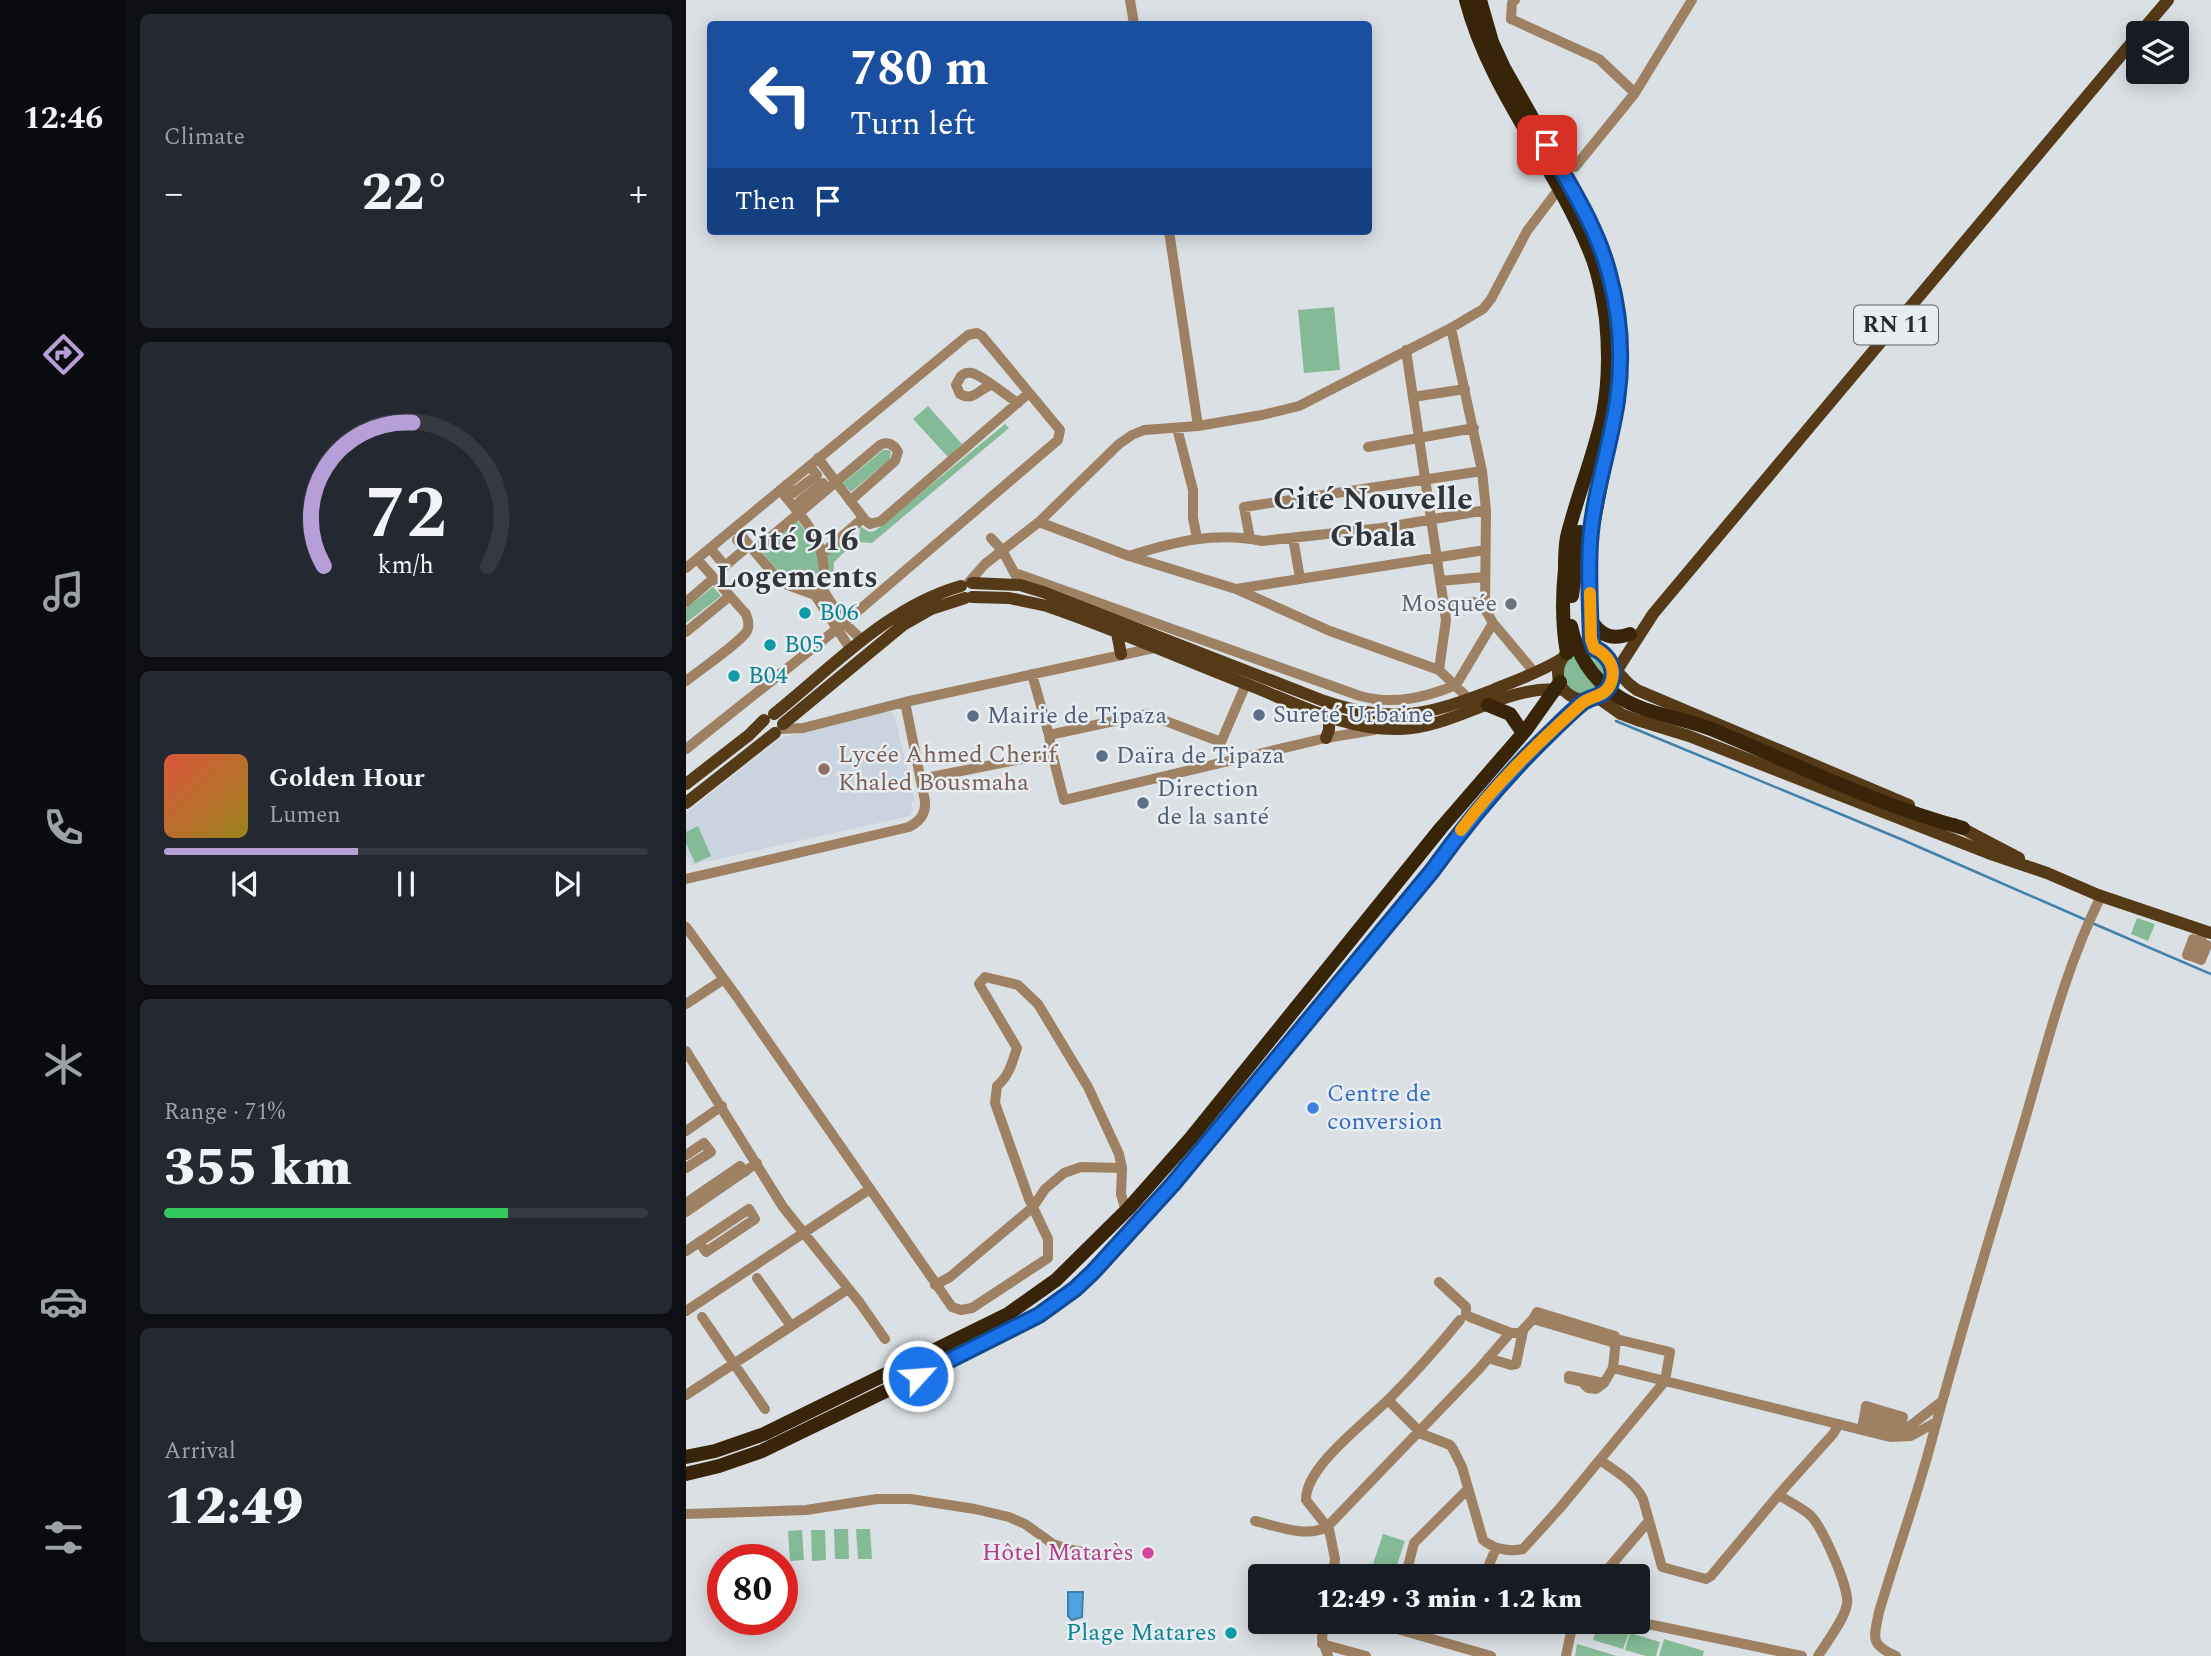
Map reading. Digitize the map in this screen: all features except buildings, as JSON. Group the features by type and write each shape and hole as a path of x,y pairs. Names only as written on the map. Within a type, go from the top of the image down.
{"highway":[{"path":"1466,0 1484,55 1576,221 1600,283 1607,340 1607,378 1603,414 1567,540 1562,608 1565,656"},
{"path":"1480,0 1492,42 1504,68 1583,207 1610,275 1618,327 1620,376 1590,541 1591,620 1597,649"},
{"path":"1580,532 1602,472"},
{"path":"1586,473 1570,624 1579,655 1602,683 1616,695 1646,709 1689,721 1923,816 1963,828"},
{"path":"1591,620 1599,631 1611,637 1630,634"},
{"path":"686,1457 715,1451 764,1434 1008,1314 1056,1280 1126,1211 1191,1139 1441,828 1560,687"},
{"name":"RN 11","path":"686,1474 739,1460 786,1440 1016,1328 1075,1289 1173,1184 1508,775 1591,699"},
{"path":"1488,705 1510,714 1523,733"},
{"path":"1836,782 1908,821"}],"main road":[{"name":"RN 11","path":"2150,21 2168,0"},
{"name":"RN 11","path":"1591,699 1605,691 1613,671 1653,614 2126,50"},
{"path":"686,803 775,724 862,640 912,606 939,593 1018,579 1043,592 1351,710 1382,715 1411,715 1469,699 1535,673 1577,648 1597,649 1630,634"},
{"path":"686,784 749,734 775,724 903,625 968,589 996,597 1037,603 1329,717 1381,728 1401,729 1431,724 1533,691 1560,687 1576,698 1591,699 1629,717 1701,741 2205,935"},
{"name":"RN 11","path":"1630,634 1653,614"},
{"path":"1117,633 1121,654"},
{"path":"1597,649 1613,671 1637,690 1963,828 2047,873"},
{"path":"1560,687 1559,669 1565,656"},
{"path":"1326,738 1329,717"}],"street":[{"path":"1130,0 1134,21"},
{"path":"1515,0 1512,3 1511,19 1600,59 1635,93"},
{"path":"1575,167 1635,93 1692,0"},
{"path":"968,589 980,568 1038,522 1119,444 1132,435 1144,430 1198,426 1299,406 1483,309 1527,231 1556,194"},
{"path":"1171,235 1198,426"},
{"path":"1451,328 1482,471 1486,510 1485,609"},
{"path":"686,749 841,626 1059,439 1060,430 977,333 968,335 818,458 809,466 817,475 793,493 783,487"},
{"path":"1406,350 1446,620 1439,670"},
{"path":"991,385 1018,403"},
{"path":"1413,397 1465,389"},
{"path":"818,458 832,485 850,501 863,518 870,524 881,521 1030,393"},
{"path":"1177,428 1193,490 1197,538"},
{"path":"1368,447 1474,428"},
{"path":"832,485 880,445 889,443 895,447 898,454 895,461 850,501"},
{"path":"1250,539 1244,507 1482,471"},
{"path":"801,510 800,501 823,483 832,485"},
{"path":"783,487 818,539 824,577 819,593"},
{"path":"686,568 783,487"},
{"path":"754,551 801,510"},
{"path":"1129,556 1197,538 1262,541 1293,538 1382,528 1486,510"},
{"path":"822,553 863,518"},
{"path":"1038,522 1129,556 1236,589 1330,631 1439,670 1469,699"},
{"path":"732,529 785,584 819,593 841,626 851,650"},
{"path":"710,548 725,566 745,549 732,529"},
{"path":"991,538 1002,550 1018,579 1372,699 1413,699 1456,685 1493,623"},
{"path":"1293,538 1300,578"},
{"path":"1236,589 1485,550"},
{"path":"686,681 747,631 748,620 745,612 697,559"},
{"path":"686,602 714,571 748,609 745,612"},
{"path":"1440,581 1484,576"},
{"path":"686,632 730,596"},
{"path":"1444,605 1474,602 1485,609 1493,623 1535,673"},
{"path":"841,626 862,640"},
{"path":"775,724 803,728 905,702 1154,648"},
{"path":"1032,674 1063,800 1326,738 1381,728"},
{"path":"1224,762 1221,742 1247,684"},
{"path":"686,878 909,827 917,822 925,810 905,702"},
{"path":"1049,736 1147,714 1221,742"},
{"path":"921,779 1052,753"},
{"path":"1896,1656 1879,1647 1874,1637 1892,1568 2057,1006 2075,951 2101,896"},
{"path":"686,928 952,1307 961,1310 972,1308 1048,1258 1048,1240 1032,1207 995,1103 997,1086 1009,1071 1017,1048 979,984 985,977 1018,985 1038,1004 1088,1087 1119,1154 1122,1168 1121,1194 1126,1211"},
{"path":"2194,957 2201,960 2207,944 2205,935"},
{"path":"686,1004 724,979"},
{"path":"686,1051 783,1207 885,1339"},
{"path":"686,1131 722,1106"},
{"path":"686,1155 704,1143 711,1152 686,1168"},
{"path":"686,1212 757,1163"},
{"path":"686,1202 740,1166 745,1172"},
{"path":"935,1285 950,1277 1032,1207 1045,1189 1064,1173 1081,1167 1122,1168"},
{"path":"686,1311 870,1189"},
{"path":"686,1251 699,1242 749,1209 755,1219 706,1252 699,1242"},
{"path":"757,1278 791,1326"},
{"path":"1335,1564 1328,1526 1310,1507 1306,1500 1306,1491 1333,1451 1388,1400 1466,1319 1466,1307 1439,1282"},
{"path":"686,1395 848,1289"},
{"path":"1466,1319 1516,1335 1523,1331 1537,1312 1615,1336 1613,1368 1604,1383"},
{"path":"702,1317 765,1409"},
{"path":"1488,1358 1516,1364 1523,1331"},
{"path":"1255,1521 1309,1532 1328,1526 1510,1333"},
{"path":"1388,1400 1420,1431 1453,1449 1462,1468 1481,1535 1486,1543 1496,1548 1523,1549 1665,1381 1670,1352 1615,1341"},
{"path":"1613,1368 1839,1424 1864,1421 1905,1424"},
{"path":"1882,1435 1895,1433 1941,1402"},
{"path":"1864,1421 1882,1435 1911,1436 1937,1422"},
{"path":"1600,1460 1630,1482 1643,1499 1662,1567 1699,1578 1709,1578 1839,1424"},
{"path":"1406,1564 1414,1544 1468,1489"},
{"path":"1779,1494 1810,1515 1823,1532 1844,1584 1847,1600 1844,1612 1818,1656"},
{"path":"686,1514 806,1510 877,1499 910,1499 1009,1517 1025,1524 1053,1544 1103,1556"},
{"path":"1612,1564 1648,1522"},
{"path":"1489,1564 1496,1548"},
{"path":"1650,1624 1802,1656"},
{"path":"1323,1634 1322,1644 1328,1656"},
{"path":"1414,1634 1490,1656"},
{"path":"1566,1656 1571,1634"},
{"path":"1322,1644 1366,1656"}],"shaded area":[{"name":"Lycée Ahmed Cherif Khaled Bousmaha","path":"886,711 894,714 915,800 911,802 913,810 910,816 691,865 686,854 686,813 781,738"}],"green space":[{"path":"1334,307 1340,370 1304,373 1298,310"},
{"path":"928,406 962,444 948,457 913,419"},
{"path":"1005,424 1009,428 872,543 859,542 860,526 869,532 875,531"},
{"path":"883,450 891,452 890,459 851,492 843,483"},
{"path":"797,520 817,546 821,585 816,587 790,581 773,566 762,551"},
{"path":"854,531 854,543 834,562 833,581 836,584 832,588 829,585 826,556"},
{"path":"713,587 721,596 686,623 686,608"},
{"path":"1586,651 1601,658 1608,673 1601,688 1586,695 1571,688 1564,673 1571,658"},
{"path":"698,826 711,856 695,863 686,843 686,832"},
{"path":"2137,918 2155,924 2148,941 2131,934"},
{"path":"834,1529 848,1529 849,1559 835,1559"},
{"path":"856,1529 870,1529 872,1559 858,1559"},
{"path":"802,1530 804,1560 798,1560 798,1544 789,1544 788,1531"},
{"path":"811,1530 825,1530 826,1560 812,1561"},
{"path":"1383,1534 1405,1541 1397,1564 1373,1564"},
{"path":"1595,1634 1628,1634 1623,1649 1593,1640"},
{"path":"1630,1634 1660,1642 1656,1656 1625,1650"},
{"path":"1664,1639 1704,1651 1703,1656 1659,1656"},
{"path":"1577,1644 1617,1656 1575,1656"}],"water":[{"path":"1068,1592 1083,1592 1082,1617 1072,1620 1068,1616"}],"waterway":[{"path":"1616,721 1903,840 2086,920"},
{"path":"2092,923 2211,974"}],"slow traffic":[{"path":"1461,830 1508,775 1548,735 1586,700 1597,697 1608,687 1612,678 1611,663 1601,651 1594,648 1591,639 1590,593"}],"place":[{"name":"Mosquée","path":"1511,604"},
{"name":"B06","path":"805,613"},
{"name":"B05","path":"770,645"},
{"name":"B04","path":"734,676"},
{"name":"Sureté Urbaine","path":"1259,715"},
{"name":"Mairie de Tipaza","path":"973,716"},
{"name":"Daïra de Tipaza","path":"1102,756"},
{"name":"Lycée Ahmed Cherif Khaled Bousmaha","path":"824,769"},
{"name":"Direction de la santé","path":"1143,803"},
{"name":"Centre de conversion","path":"1313,1108"},
{"name":"Hôtel Matarès","path":"1148,1553"},
{"name":"Plage Matares","path":"1231,1633"}],"district":[{"name":"Cité Nouvelle Gbala","path":"1373,518"},
{"name":"Cité 916 Logements","path":"797,558"}],"route":[{"path":"918,1376 1039,1315 1093,1272 1173,1184 1508,775 1586,700 1597,697 1608,687 1612,678 1611,663 1601,651 1594,648 1591,639 1590,541 1617,402 1620,376 1618,327 1610,275 1602,251 1583,207 1547,145"}]}
